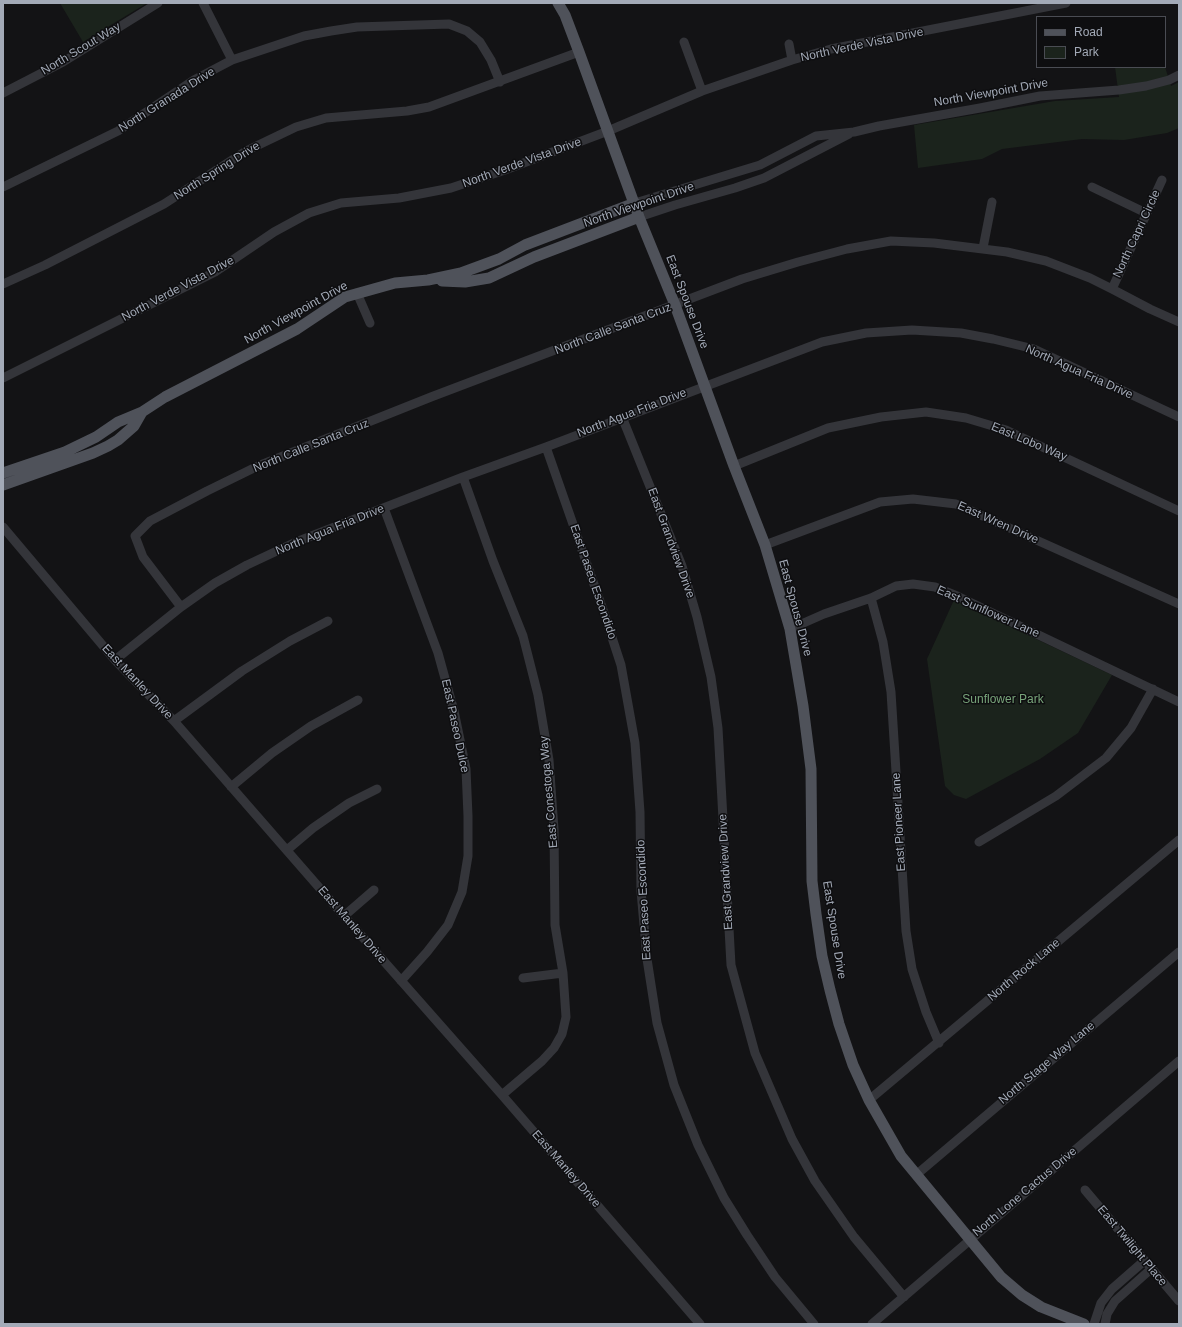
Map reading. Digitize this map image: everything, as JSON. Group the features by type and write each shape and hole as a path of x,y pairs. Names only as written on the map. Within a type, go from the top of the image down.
{"main road":[{"name":"East Spouse Drive","path":"558,3 565,15 765,545 790,629 803,706 811,769 812,881 822,956 839,1024 853,1065 869,1100 901,1156 1001,1277 1022,1295 1042,1307 1084,1324"},
{"name":"North Viewpoint Drive","path":"3,473 65,452 96,437 118,422 142,412 166,397 285,336 345,297 396,284 428,280 462,273 499,259 526,245 635,203"},
{"name":"North Viewpoint Drive","path":"428,280 465,282 490,278 534,257 640,217"},
{"name":"North Viewpoint Drive","path":"3,486 93,453 108,446 118,440 134,426 142,412"}],"street":[{"name":"North Scout Way","path":"3,93 63,62 158,3"},
{"path":"203,3 232,60"},
{"name":"North Verde Vista Drive","path":"3,378 216,272 274,232 309,213 341,203 399,198 451,188 505,170 608,131 702,91 792,60 831,49 1066,3"},
{"name":"North Granada Drive","path":"3,187 118,131 194,80 232,60 304,36 330,30 357,27 449,24 467,31 480,42 500,82"},
{"path":"684,42 702,91"},
{"path":"789,44 792,60"},
{"name":"North Spring Drive","path":"3,284 45,265 164,204 246,151 296,127 326,118 407,111 429,107 579,52"},
{"name":"North Viewpoint Drive","path":"635,203 760,165 816,136 854,132 878,126 1040,96 1119,90 1146,86 1169,80 1179,75"},
{"name":"North Viewpoint Drive","path":"640,217 675,204 736,188 764,178 854,132"},
{"name":"North Capri Circle","path":"1112,289 1162,180"},
{"path":"1092,187 1146,213"},
{"path":"983,248 992,202"},
{"name":"North Calle Santa Cruz","path":"181,607 143,557 136,536 150,521 258,466 431,397 675,306 742,279 847,249 891,241 934,243 1007,252 1046,261 1112,289 1179,322"},
{"path":"357,293 370,323"},
{"name":"North Agua Fria Drive","path":"115,660 181,607 221,580 247,565 296,542 463,477 822,342 866,333 912,330 961,333 993,339 1034,349 1179,417"},
{"name":"East Lobo Way","path":"734,466 828,428 881,417 926,412 966,418 1006,430 1179,511"},
{"name":"East Grandview Drive","path":"622,417 682,566 697,616 711,678 718,728 731,965 755,1053 792,1139 815,1181 854,1237 904,1297"},
{"name":"East Paseo Escondido","path":"546,447 621,666 635,743 647,960 657,1023 674,1085 698,1145 724,1198 775,1277 814,1324"},
{"name":"East Conestoga Way","path":"463,477 493,561 523,636 538,695 549,760 554,829 555,925 563,973 566,1017 562,1034 554,1048 542,1061 502,1095"},
{"name":"East Wren Drive","path":"765,545 880,502 914,499 956,504 1179,604"},
{"name":"East Paseo Dulce","path":"384,508 438,653 452,703 466,769 468,816 468,856 462,892 448,925 427,952 401,981"},
{"name":"East Manley Drive","path":"3,527 115,660 174,721 502,1095 700,1324"},
{"name":"East Sunflower Lane","path":"790,629 824,614 872,598 896,586 913,584 935,587 957,596 1179,702"},
{"name":"East Pioneer Lane","path":"872,598 883,642 891,692 906,931 912,969 926,1012 939,1043"},
{"path":"174,721 242,670 290,641 328,621"},
{"path":"979,842 1056,796 1106,758 1132,728 1153,689"},
{"path":"231,787 272,753 311,726 358,700"},
{"path":"287,850 313,828 349,803 377,790"},
{"name":"North Rock Lane","path":"869,1100 939,1043 1179,840"},
{"path":"344,916 374,890"},
{"name":"North Stage Way Lane","path":"916,1175 1179,952"},
{"path":"523,978 563,973"},
{"name":"North Lone Cactus Drive","path":"872,1324 1179,1061"},
{"name":"East Twilight Place","path":"1085,1190 1179,1301"},
{"path":"1094,1324 1101,1303 1112,1289 1144,1261"},
{"path":"1105,1324 1107,1314 1115,1301 1151,1269"}],"green space":[{"path":"60,3 147,3 83,42"},
{"path":"1115,68 1165,68 1171,86 1179,82 1179,128 1167,133 1124,140 1082,139 1002,149 982,159 918,168 914,125 1055,101 1119,97"},
{"name":"Sunflower Park","path":"954,600 1112,675 1078,733 1040,759 966,799 954,795 945,786 927,659"}]}
